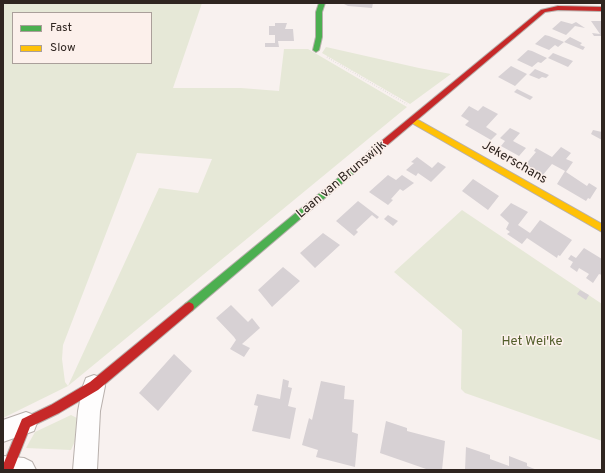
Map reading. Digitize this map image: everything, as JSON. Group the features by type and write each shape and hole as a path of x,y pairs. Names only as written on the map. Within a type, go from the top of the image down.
{"street":[{"path":"316,50 319,37 318,12 322,3"},
{"name":"Laan van Brunswijk","path":"3,431 26,423 55,409 94,386 543,11 558,8 602,9"},
{"name":"Jekerschans","path":"413,120 602,228"},
{"path":"85,470 88,411 94,386"},
{"path":"12,469 26,423"}],"path":[{"path":"316,50 421,113"}],"green space":[{"path":"3,3 202,3 173,88 241,88 279,91 284,49 308,49 407,107 68,386 3,418","holes":["137,153 212,159 198,193 159,188 68,386 65,382 62,359 63,345"]},
{"path":"326,47 451,74 410,104 322,53"},
{"name":"Het Wei'ke","path":"462,210 602,304 602,441 465,393 461,389 462,330 394,272"},
{"path":"71,415 77,418 75,441 71,450 26,448 35,432"}],"building":[{"path":"342,3 373,3 372,8 348,6"},
{"path":"561,21 572,24 576,22 585,28 575,26 566,35 552,29"},
{"path":"591,21 602,21 602,36 594,36 592,33 600,34"},
{"path":"275,23 287,23 285,29 293,29 294,41 278,41 279,47 265,47 265,43 275,43 275,35 269,35 269,26 275,26"},
{"path":"545,35 564,42 558,47 555,45 549,50 535,44"},
{"path":"570,37 582,43 580,45 585,47 583,50 564,42"},
{"path":"528,50 547,58 541,63 538,62 532,67 517,60"},
{"path":"553,53 573,61 568,67 548,58"},
{"path":"511,66 527,74 515,86 498,77"},
{"path":"535,69 549,75 546,78 542,77 539,79 529,75"},
{"path":"517,89 533,97 530,100 514,92"},
{"path":"469,106 478,111 483,106 498,114 486,127 497,134 491,140 465,125 469,121 461,116"},
{"path":"510,128 520,133 513,141 526,148 519,156 501,146 505,141 500,138"},
{"path":"593,130 602,132 602,140 591,134"},
{"path":"561,147 571,153 566,159 573,162 566,172 587,186 589,183 597,188 590,199 588,198 586,201 557,184 565,171 552,164 542,176 525,165 536,152 534,151 536,148 552,157"},
{"path":"417,157 432,168 438,162 446,167 431,182 418,173 416,176 406,170 414,163 411,162"},
{"path":"388,175 396,180 402,175 414,183 403,191 400,189 388,205 369,192"},
{"path":"473,179 499,196 488,210 462,191"},
{"path":"358,201 379,217 377,219 372,215 356,230 358,232 354,236 336,221"},
{"path":"511,203 528,212 518,225 530,233 540,220 572,240 560,256 558,255 557,258 527,238 522,244 507,234 510,232 506,229 509,223 500,215"},
{"path":"388,215 398,221 393,226 384,219"},
{"path":"323,233 340,245 315,268 300,253"},
{"path":"584,248 602,259 602,275 599,274 593,283 586,278 589,274 579,268 577,272 570,267 573,262 568,259 571,255 576,258"},
{"path":"283,267 300,281 272,307 258,290"},
{"path":"580,290 589,295 586,300 577,294"},
{"path":"231,305 248,322 252,318 260,328 242,344 250,348 244,357 230,349 236,340 216,318"},
{"path":"174,354 192,371 158,411 139,393"},
{"path":"283,379 289,381 288,387 292,388 288,406 296,408 290,439 252,431 258,406 254,405 257,394 280,399"},
{"path":"321,381 345,386 344,399 354,400 352,432 358,434 355,467 316,457 318,450 302,445 309,418 312,420"},
{"path":"386,421 407,428 407,431 445,441 442,470 429,470 380,453"},
{"path":"466,447 490,455 490,459 509,466 509,456 527,463 527,466 537,470 465,470"}],"traffic: fast":[{"path":"316,50 319,37 319,12 322,3"},
{"path":"189,307 370,155"}],"traffic: slow":[{"path":"413,120 602,228"}],"traffic: jam":[{"path":"370,155 543,11 558,8 602,9"},
{"path":"8,468 26,423 55,409 94,386 189,307"}]}
